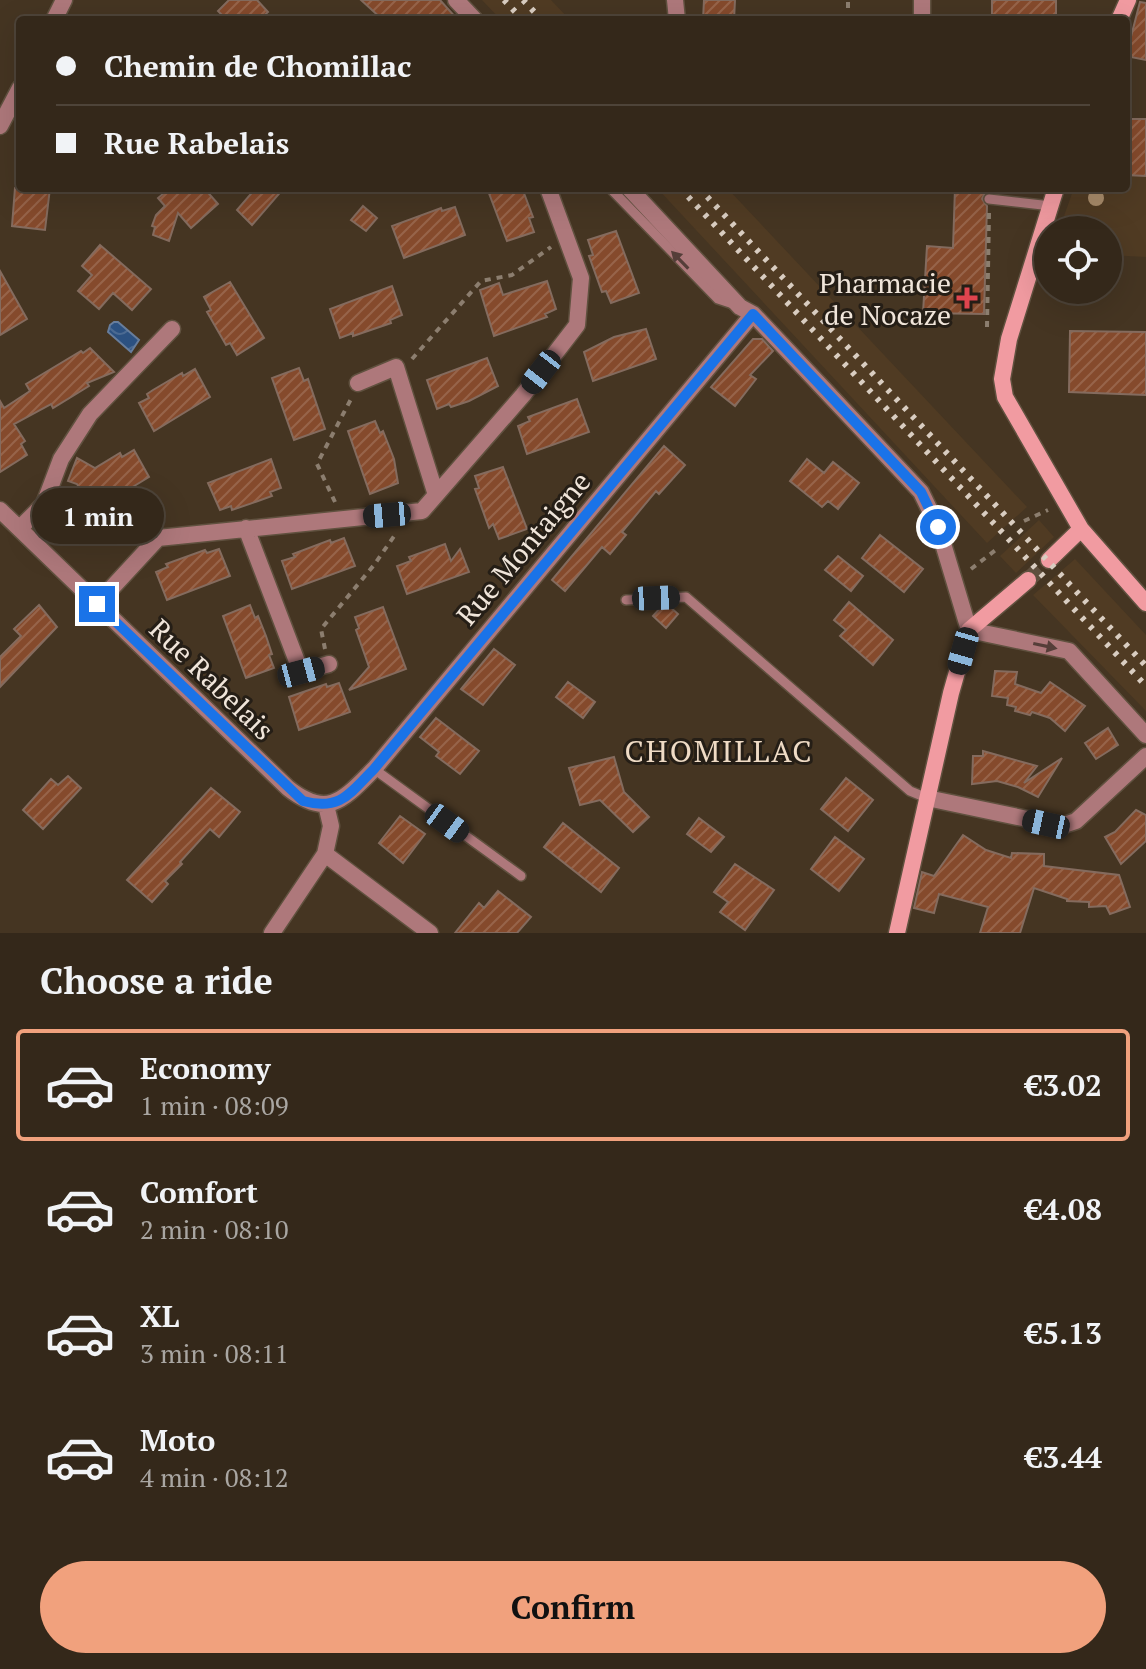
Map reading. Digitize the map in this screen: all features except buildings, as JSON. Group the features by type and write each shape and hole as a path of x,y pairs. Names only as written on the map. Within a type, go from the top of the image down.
{"street":[{"path":"456,0 471,16"},
{"path":"0,126 16,96"},
{"path":"97,604 158,538 422,511 523,395 577,325 581,278 549,192"},
{"path":"633,192 921,492 938,527 969,630 951,693 897,933"},
{"path":"1055,192 1009,339 1002,379 1012,412 1081,529 1146,603"},
{"name":"Rue Montaigne","path":"326,805 343,800 374,769 746,310"},
{"path":"20,528 44,504 61,459 90,414 172,329"},
{"path":"358,383 396,367 436,495"},
{"name":"Rue Rabelais","path":"0,510 288,788 303,801 326,805"},
{"path":"246,528 301,672 329,664"},
{"path":"1049,560 1081,529"},
{"path":"969,630 1028,580"},
{"path":"969,630 1069,651 1146,735"},
{"path":"927,798 1061,826 1076,821 1146,756"},
{"path":"272,933 325,854 331,826 326,805"},
{"path":"325,854 430,933"}],"lane":[{"path":"614,192 718,299 746,310"},
{"path":"989,199 1051,206"},
{"path":"626,600 686,597 910,791 927,798"},
{"path":"374,769 521,876"}],"path":[{"path":"987,327 989,199"},
{"path":"396,367 417,356 481,281 512,275 545,250 567,240"},
{"path":"343,519 317,464 358,383"},
{"path":"1024,521 1048,510"},
{"path":"329,664 321,629 374,565 408,513"},
{"path":"956,580 997,549"}],"shaded area":[{"path":"482,0 551,0 566,16 497,16"},
{"path":"1130,119 1146,119 1146,257 1122,256 1122,216 1064,216 1073,192 1130,192"},
{"path":"661,192 731,192 1027,507 987,543"},
{"path":"1039,520 1054,537 1016,573 1000,556"},
{"path":"1075,559 1146,635 1146,711 1033,595"}],"water":[{"path":"114,322 139,340 131,352 108,332"}],"tunnel":[{"path":"1028,580 1049,560"}],"railway":[{"path":"504,0 519,16"},
{"path":"523,0 538,16"},
{"path":"684,192 1146,686"},
{"path":"703,192 1146,666"}],"place":[{"name":"Pharmacie de Nocaze","path":"967,298"}],"district":[{"name":"CHOMILLAC","path":"719,751"}],"route":[{"path":"97,604 303,801 326,805 343,800 374,769 753,314 921,492 938,527"}]}
